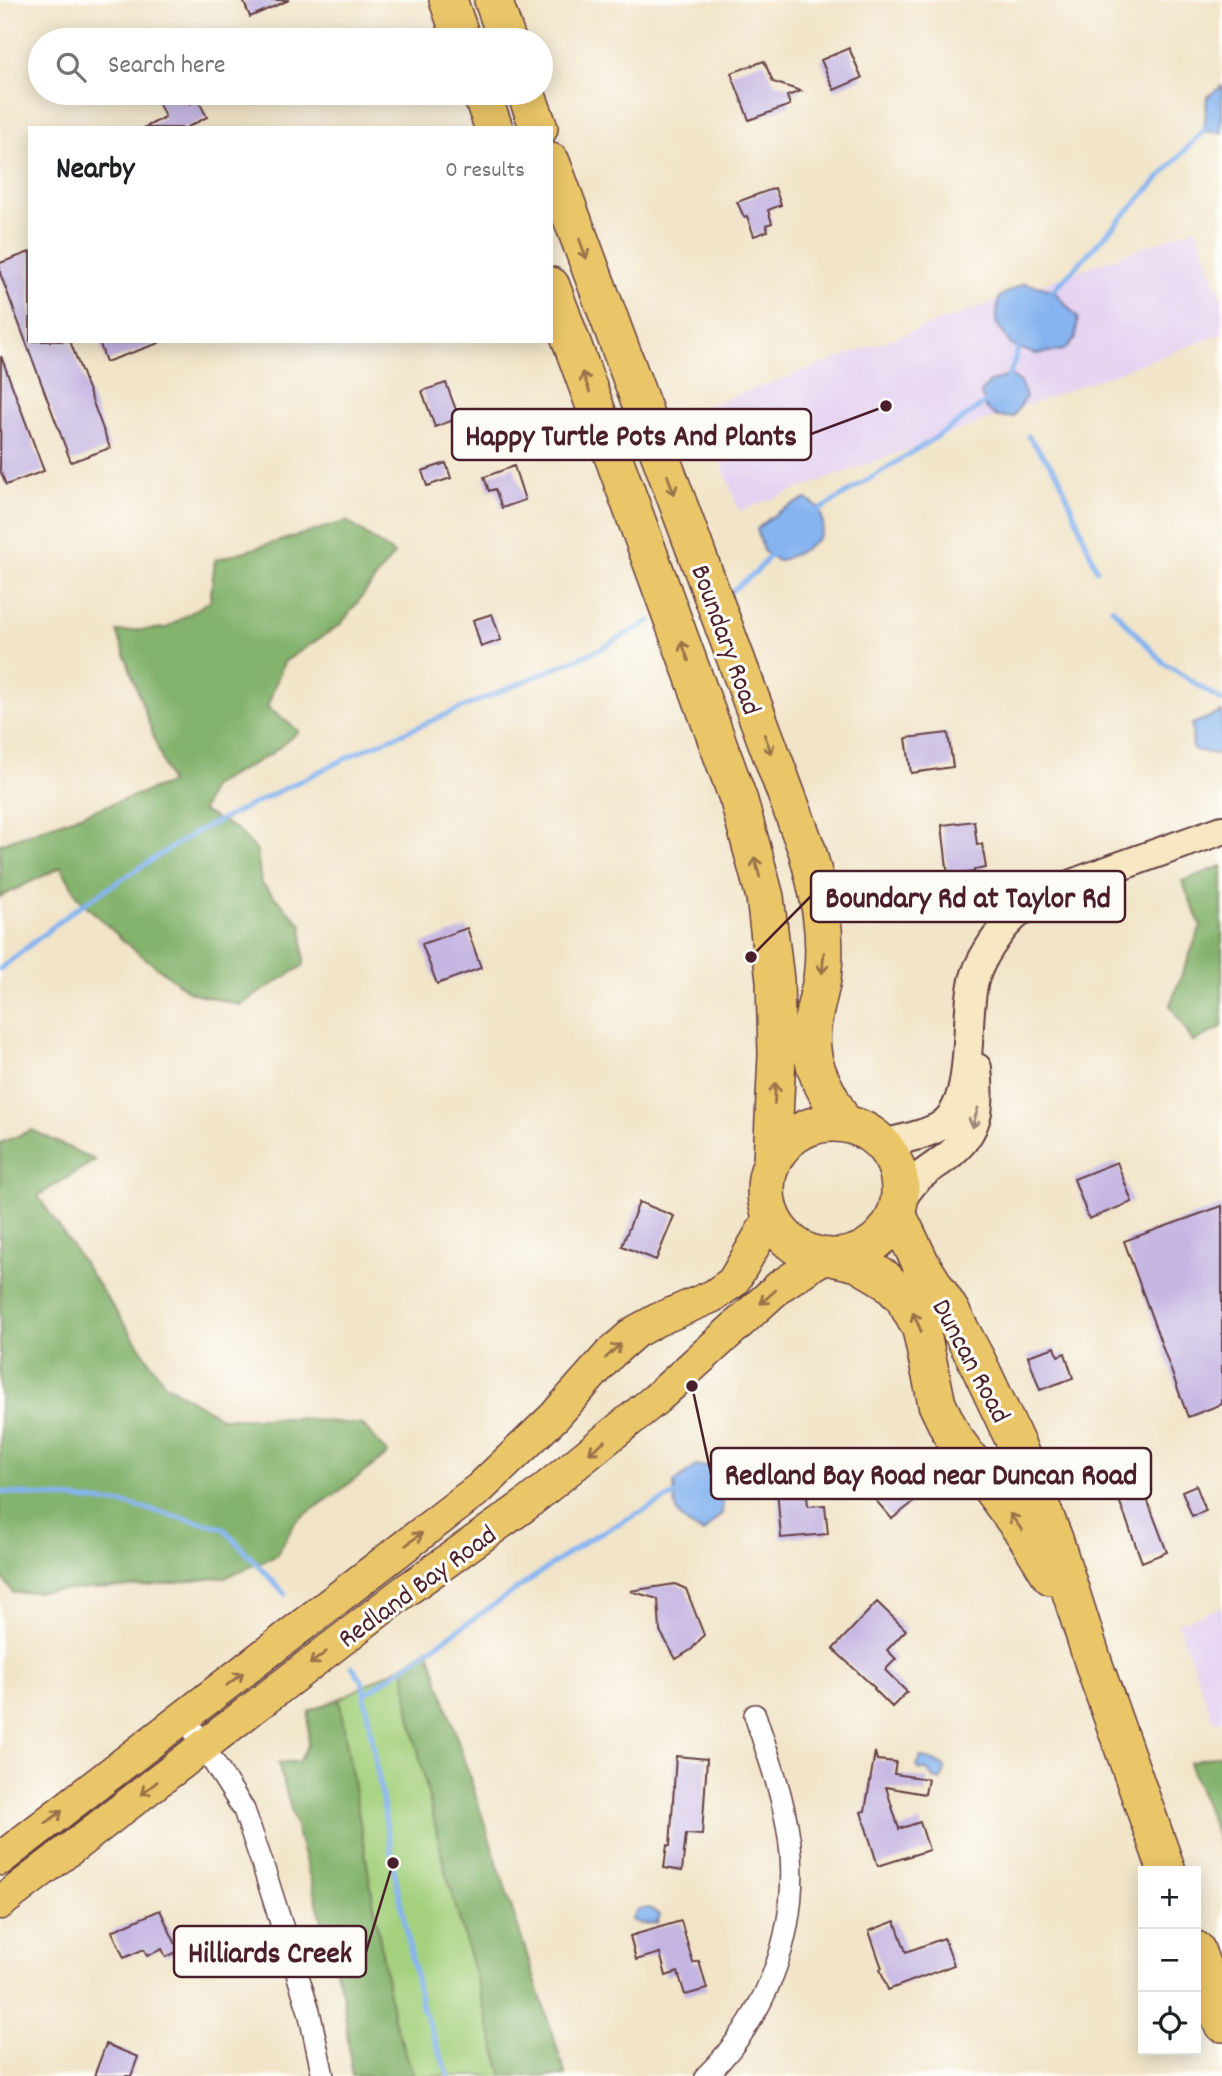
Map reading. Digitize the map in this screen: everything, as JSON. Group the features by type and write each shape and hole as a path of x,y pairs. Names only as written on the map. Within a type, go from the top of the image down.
{"highway":[{"path":"447,0 458,28"},
{"path":"493,0 503,28"},
{"path":"485,105 493,126"},
{"path":"530,105 538,126"},
{"name":"Boundary Road","path":"553,167 807,850 822,910 824,951 812,1048 821,1083 843,1123"},
{"name":"Boundary Road","path":"553,291 739,801 765,897 775,980 777,1042 772,1161"},
{"path":"843,1123 858,1127 883,1144 894,1161 900,1180 898,1207 887,1231 873,1245 856,1254 830,1257 807,1252 792,1244 780,1231 771,1216 766,1198 766,1179 781,1146 794,1135 809,1127 843,1123"},
{"name":"Duncan Road","path":"898,1207 922,1266 977,1361 1017,1446 1054,1539 1095,1668 1165,1866"},
{"name":"Duncan Road","path":"830,1257 858,1263 886,1279 903,1297 921,1329 934,1392 942,1416 953,1437 1027,1537 1064,1596 1095,1668"},
{"path":"1201,1964 1222,2023"}],"main road":[{"name":"Redland Bay Road","path":"0,1859 480,1488 554,1418 610,1353 635,1332 713,1296 733,1282 771,1216"},
{"name":"Redland Bay Road","path":"0,1903 405,1591 524,1506 656,1399 780,1286 830,1257"}],"street":[{"path":"883,1144 943,1124 957,1108 965,1086 975,978 991,945 1006,924 1029,906 1062,888 1222,830"},
{"path":"898,1207 915,1181 958,1148 977,1119 980,1097 974,1040 975,978"},
{"path":"706,2076 736,2043 771,1983 790,1908 791,1854 780,1793 755,1715"},
{"path":"185,1717 244,1810 309,2011 323,2076"}],"shaded area":[{"path":"1196,228 1222,299 1222,334 739,511 702,408"},
{"path":"1222,1607 1222,1720 1214,1723 1178,1623"}],"green space":[{"path":"347,521 394,554 341,624 284,662 267,707 299,731 271,754 212,786 202,811 238,830 257,851 261,883 302,925 304,965 240,1005 190,992 128,945 79,899 61,867 0,897 0,844 170,783 117,632 166,628 210,601 215,560"},
{"path":"1222,866 1222,1027 1193,1042 1170,1005 1201,926 1182,881"},
{"path":"32,1130 95,1160 38,1196 165,1384 222,1418 298,1418 363,1425 388,1454 296,1521 276,1556 226,1577 148,1586 13,1593 0,1573 0,1143"},
{"path":"428,1648 566,2076 503,2076 444,1864 410,1715 404,1665"},
{"path":"404,1665 410,1715 444,1864 503,2076 414,2076 393,2018 339,1699"},
{"path":"339,1699 393,2018 414,2076 352,2076 343,1996 278,1763 299,1761 308,1745 309,1711"},
{"path":"1222,1754 1222,1850 1189,1763"}],"water":[{"path":"1222,86 1222,133 1204,131 1207,97"},
{"path":"1024,283 1053,290 1078,318 1075,339 1064,350 1035,354 1011,345 996,322 999,297"},
{"path":"1010,375 1020,382 1026,397 1013,417 997,417 987,409 981,393 990,382"},
{"path":"807,499 820,509 823,524 821,532 812,544 778,561 763,551 757,529 780,511"},
{"path":"1222,712 1222,755 1193,750 1192,724"},
{"path":"696,1466 713,1466 724,1487 722,1513 703,1533 682,1519 675,1501 674,1483"},
{"path":"921,1757 945,1767 940,1780 927,1770 920,1770 917,1766"},
{"path":"650,1908 660,1915 657,1923 642,1924 631,1920 637,1910"}],"building":[{"path":"243,0 289,0 250,17"},
{"path":"849,48 862,78 834,90 821,60"},
{"path":"764,61 773,82 801,91 787,96 790,105 749,120 731,73"},
{"path":"160,105 201,105 207,117 190,126 148,126 165,117"},
{"path":"775,188 781,205 768,210 772,223 766,225 768,231 754,236 747,216 744,217 737,202"},
{"path":"28,253 28,343 71,343 110,448 71,462 0,273 0,263"},
{"path":"100,343 159,343 106,362"},
{"path":"1,356 44,471 6,485 0,470"},
{"path":"446,383 459,418 435,427 422,391"},
{"path":"446,463 451,478 427,486 422,471"},
{"path":"514,466 525,500 502,508 495,489 489,491 484,477"},
{"path":"492,614 501,640 481,647 473,620"},
{"path":"948,733 953,767 911,773 906,738"},
{"path":"974,821 977,845 982,844 986,868 948,876 942,825"},
{"path":"467,928 481,968 437,984 422,944"},
{"path":"1117,1162 1132,1202 1089,1219 1074,1179"},
{"path":"639,1202 674,1216 656,1260 622,1246"},
{"path":"1222,1206 1222,1404 1188,1417 1124,1241"},
{"path":"1055,1347 1058,1356 1065,1353 1073,1378 1040,1390 1028,1356"},
{"path":"900,1473 920,1497 892,1519 872,1496"},
{"path":"805,1474 808,1506 825,1505 828,1534 781,1538 776,1476"},
{"path":"1196,1485 1206,1511 1192,1516 1182,1491"},
{"path":"1144,1491 1167,1552 1142,1562 1119,1500"},
{"path":"675,1584 686,1589 704,1635 692,1649 676,1659 660,1631 658,1599 630,1591"},
{"path":"877,1602 906,1630 887,1650 896,1659 885,1670 907,1692 892,1707 833,1649"},
{"path":"875,1752 877,1760 896,1762 894,1774 928,1779 925,1794 886,1787 899,1829 920,1822 929,1850 878,1866 861,1812 865,1811"},
{"path":"676,1756 707,1759 702,1835 686,1834 682,1871 664,1868 667,1845 670,1846"},
{"path":"160,1910 179,1951 166,1957 162,1949 147,1956 144,1949 124,1958 112,1931"},
{"path":"681,1921 693,1963 699,1961 707,1989 685,1995 678,1972 666,1976 660,1953 636,1960 630,1936"},
{"path":"895,1921 906,1952 944,1938 954,1965 888,1990 869,1931"},
{"path":"106,2044 138,2057 131,2076 94,2076"}],"waterway":[{"path":"1050,294 1209,125"},
{"path":"1006,380 1022,341"},
{"path":"815,513 938,436 988,401"},
{"path":"1028,436 1058,474 1097,570"},
{"path":"729,593 756,572 774,551"},
{"path":"1112,608 1163,662 1222,701"},
{"path":"0,969 74,910 194,833 361,751 600,649 650,621"},
{"path":"0,1492 127,1504 223,1528 285,1594"},
{"path":"365,1694 589,1539 674,1495"},
{"path":"352,1666 362,1680 393,1863 421,2004 449,2076"}],"place":[{"name":"Happy Turtle Pots And Plants","path":"886,406"},
{"name":"Boundary Rd at Taylor Rd","path":"751,957"},
{"name":"Redland Bay Road near Duncan Road","path":"692,1386"},
{"name":"Hilliards Creek","path":"393,1863"}]}
